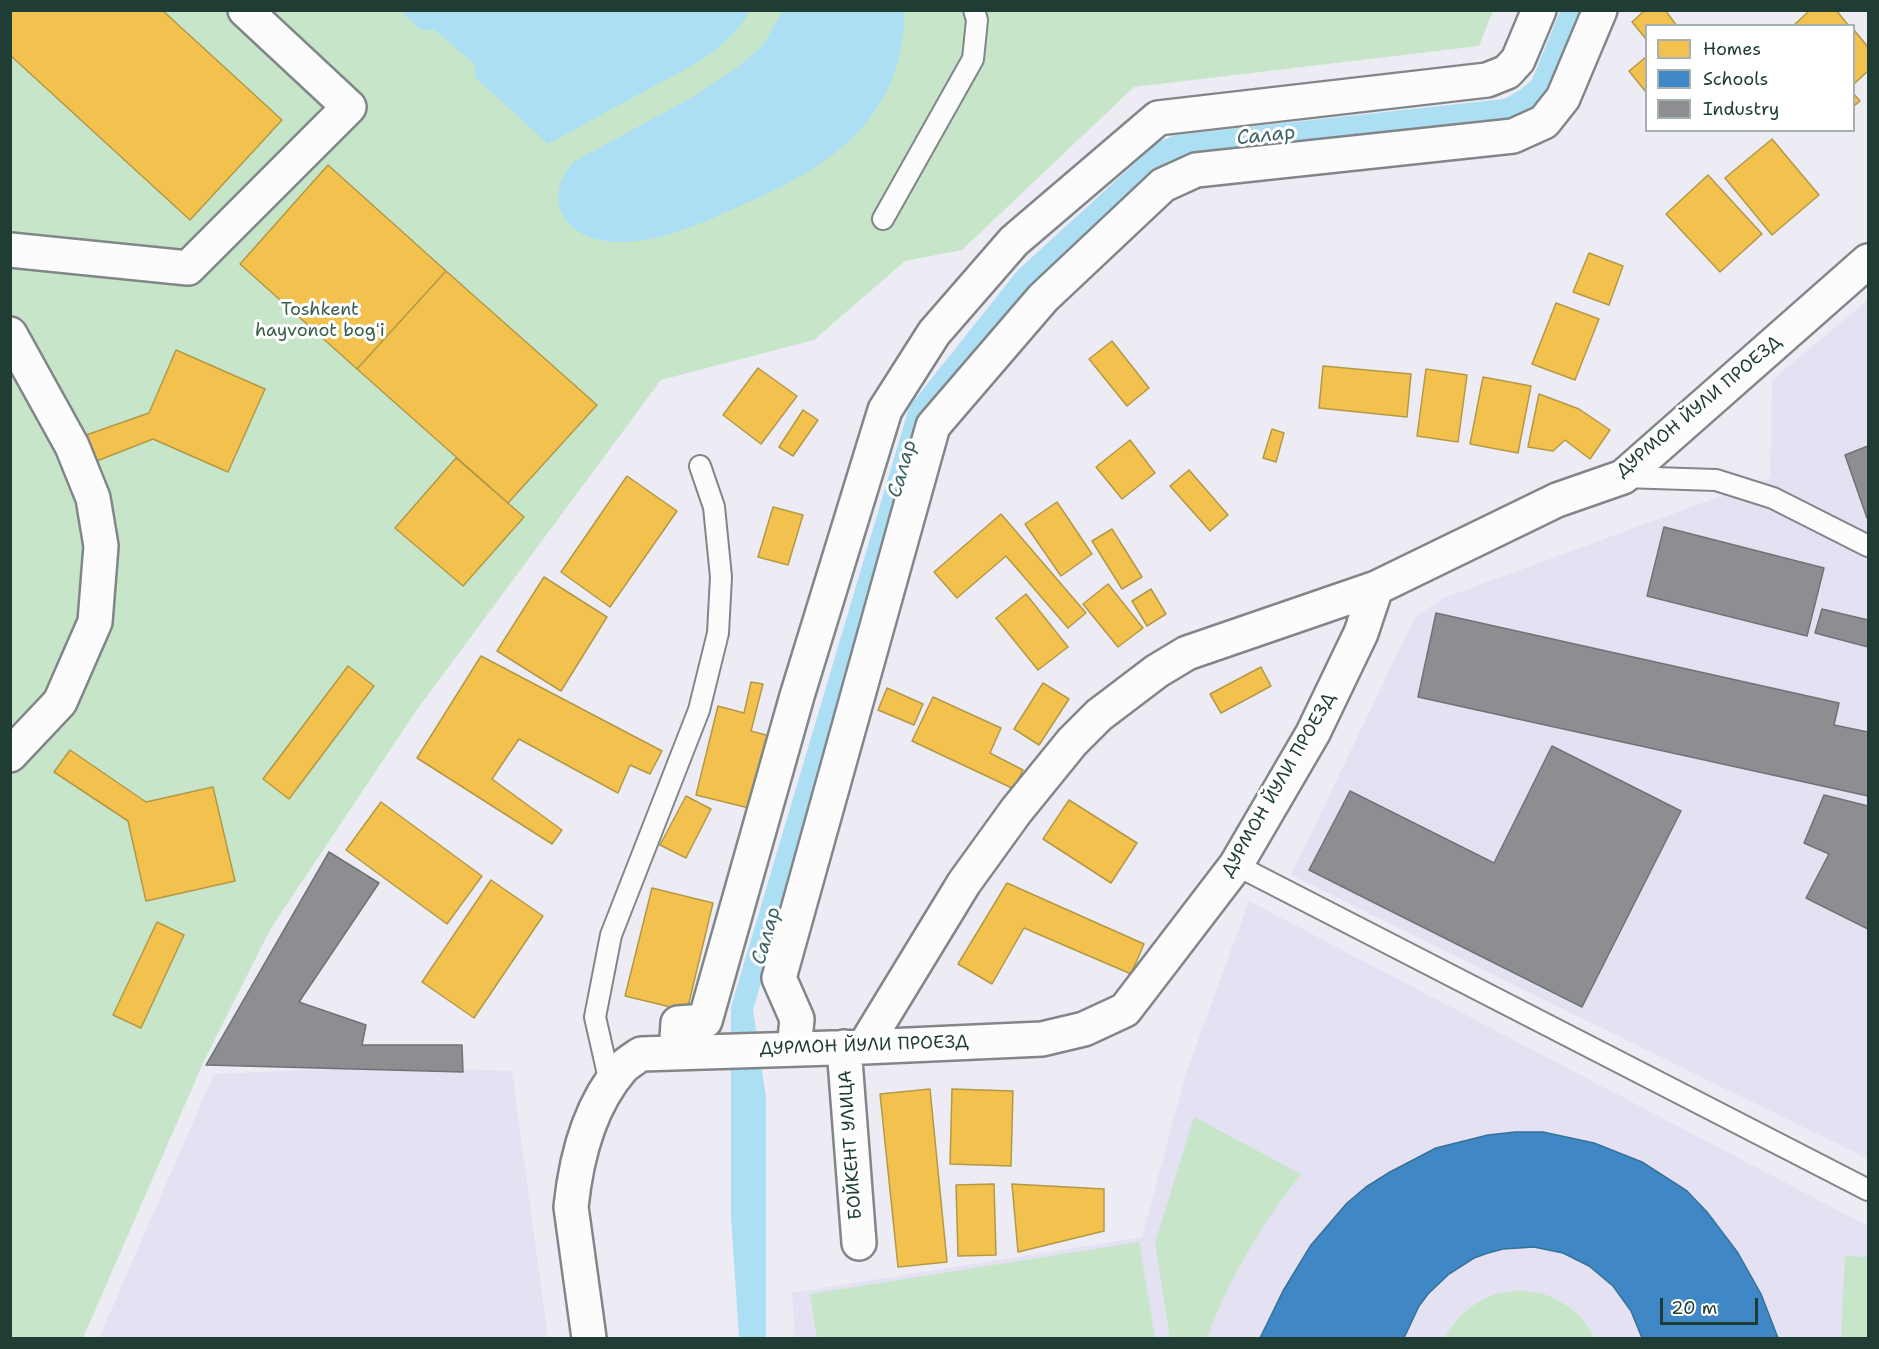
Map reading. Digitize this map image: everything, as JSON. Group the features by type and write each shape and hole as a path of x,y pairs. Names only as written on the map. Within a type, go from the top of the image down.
{"street":[{"path":"10,250 188,268 348,108 245,10"},
{"path":"675,1053 678,1023 705,1021 797,696 885,410 934,333 1014,241 1158,118 1487,80 1507,72 1518,60 1539,10"},
{"path":"784,1049 797,1019 779,978 933,426 1043,298 1163,185 1196,170 1513,136 1544,122 1563,98 1600,10"},
{"name":"ДУРМОН ЙУЛИ ПРОЕЗД","path":"589,1338 571,1207 577,1165 583,1144 599,1103 610,1083 624,1066 641,1054 1042,1039 1084,1029 1125,1010 1236,865 1313,733 1360,633 1376,588 1557,500 1623,477 1869,261"},
{"path":"10,334 72,446 93,498 101,546 95,622 60,702 10,755"},
{"path":"854,1047 964,883 1016,811 1072,742 1100,715 1157,671 1187,653 1376,588"},
{"name":"БОЙКЕНТ УЛИЦА","path":"854,1047 859,1243"}],"lane":[{"path":"883,219 973,59 976,20 974,10"},
{"path":"610,1083 595,1017 611,935 699,710 718,633 721,577 714,507 700,466"},
{"path":"1623,477 1716,480 1773,498 1869,546"},
{"path":"1236,865 1869,1190"}],"shaded area":[{"path":"1868,300 1868,1159 1291,875 1415,617 1444,598 1770,478 1772,380"},
{"path":"1249,901 1868,1226 1868,1338 795,1338 792,1293 1142,1237 1186,1073"},
{"path":"382,1067 512,1071 548,1338 99,1338 214,1074"}],"green space":[{"name":"Toshkent hayvonot bogʻi","path":"10,11 1493,11 1479,46 1134,87 962,250 905,261 814,340 661,380 416,711 271,928 204,1061 83,1338 11,1338"},
{"path":"1194,1117 1301,1174 1273,1212 1248,1252 1225,1294 1207,1338 1170,1338 1155,1243"},
{"path":"1139,1242 1155,1338 817,1338 810,1294"},
{"path":"1845,1256 1868,1257 1868,1338 1841,1338"},
{"path":"1521,1290 1546,1295 1563,1303 1582,1318 1594,1338 1445,1338 1459,1318 1478,1302 1496,1294"}],"water":[{"path":"400,11 750,11 729,38 702,59 548,144 475,77 475,65 435,30 421,30"},
{"path":"783,11 904,11 904,31 900,51 886,92 871,116 852,137 831,156 782,186 715,217 670,234 638,241 607,241 591,238 568,223 561,212 558,200 559,188 565,174 575,161 691,98 737,68 763,45"},
{"name":"Салар","path":"1560,11 1583,11 1545,103 1512,122 1181,158 1167,164 1040,280 923,420 753,1010 766,1097 766,1338 739,1338 731,1217 731,1007 912,403 1018,270 1158,142 1175,135 1504,99 1532,80"}],"building: Homes":[{"path":"10,10 162,10 282,120 190,220 10,55"},
{"path":"1645,10 1665,10 1676,24 1645,24 1645,38 1632,22"},
{"path":"1810,10 1836,10 1847,24 1795,24"},
{"path":"1855,31 1868,47 1868,71 1855,83"},
{"path":"1645,58 1645,91 1629,71"},
{"path":"1855,95 1860,101 1855,105"},
{"path":"1772,139 1819,195 1772,235 1725,178"},
{"path":"328,165 446,271 357,369 240,264"},
{"path":"1708,175 1762,234 1720,272 1666,214"},
{"path":"1589,253 1623,266 1609,305 1573,292"},
{"path":"446,271 597,405 508,503 357,369"},
{"path":"1556,303 1599,319 1575,380 1532,364"},
{"path":"1112,341 1149,388 1127,406 1089,359"},
{"path":"176,350 265,389 228,472 153,439 84,466 72,440 149,413"},
{"path":"1323,366 1411,374 1407,417 1319,408"},
{"path":"758,368 797,396 761,444 723,415"},
{"path":"1426,369 1467,375 1458,442 1417,436"},
{"path":"1483,377 1531,386 1518,453 1470,444"},
{"path":"1539,394 1579,409 1610,430 1590,459 1565,440 1553,451 1528,447"},
{"path":"803,410 818,420 793,456 779,447"},
{"path":"1272,429 1284,433 1276,462 1263,458"},
{"path":"1130,440 1155,473 1122,499 1096,467"},
{"path":"456,458 524,517 463,586 395,528"},
{"path":"1189,470 1228,515 1210,531 1170,486"},
{"path":"627,476 677,511 610,607 561,572"},
{"path":"1057,502 1092,554 1061,576 1025,524"},
{"path":"773,507 803,515 788,565 758,557"},
{"path":"1001,514 1086,613 1068,628 1006,556 957,598 934,572"},
{"path":"1112,529 1142,577 1122,589 1092,541"},
{"path":"544,577 607,617 561,691 497,651"},
{"path":"1108,584 1143,628 1118,647 1083,604"},
{"path":"1151,589 1166,614 1147,626 1132,601"},
{"path":"1026,594 1068,647 1038,670 996,618"},
{"path":"481,656 662,751 650,774 630,765 618,793 519,739 492,779 562,830 552,844 417,758"},
{"path":"348,666 374,686 289,799 263,779"},
{"path":"1261,667 1271,686 1221,713 1210,694"},
{"path":"751,682 763,684 751,731 770,736 753,809 696,795 718,706 744,713"},
{"path":"1043,683 1069,699 1039,745 1014,729"},
{"path":"887,688 923,704 914,725 878,710"},
{"path":"933,697 1001,728 990,753 1023,770 1014,789 912,741"},
{"path":"70,750 146,802 213,787 235,881 146,901 128,821 54,772"},
{"path":"686,796 711,809 686,858 660,845"},
{"path":"1069,800 1137,843 1111,883 1043,839"},
{"path":"381,802 482,876 447,924 346,850"},
{"path":"491,880 543,916 474,1018 422,982"},
{"path":"1007,883 1144,944 1131,974 1024,928 992,984 958,964"},
{"path":"652,888 713,903 687,1011 625,996"},
{"path":"157,922 184,935 141,1028 113,1015"},
{"path":"930,1089 947,1262 898,1267 880,1094"},
{"path":"952,1089 1013,1091 1011,1166 950,1164"},
{"path":"994,1184 996,1255 958,1256 956,1185"},
{"path":"1012,1184 1104,1189 1104,1231 1018,1252"}],"building: Schools":[{"path":"1543,1132 1594,1143 1642,1162 1687,1191 1707,1212 1738,1253 1761,1294 1778,1338 1642,1338 1631,1311 1613,1286 1589,1266 1563,1253 1534,1247 1503,1249 1488,1253 1474,1258 1449,1274 1419,1306 1404,1338 1260,1338 1283,1291 1311,1245 1347,1203 1366,1187 1436,1148 1488,1135"}],"building: Industry":[{"path":"1868,446 1868,517 1867,518 1845,455"},
{"path":"1664,527 1824,568 1807,636 1647,596"},
{"path":"1822,609 1868,620 1868,647 1815,633"},
{"path":"1436,613 1839,703 1834,725 1868,732 1868,796 1418,697"},
{"path":"1552,746 1681,811 1582,1007 1309,870 1350,791 1494,863"},
{"path":"1824,795 1868,806 1868,929 1806,898 1829,854 1804,843"},
{"path":"329,852 379,883 299,1002 366,1025 362,1045 462,1045 463,1072 206,1065"}]}
